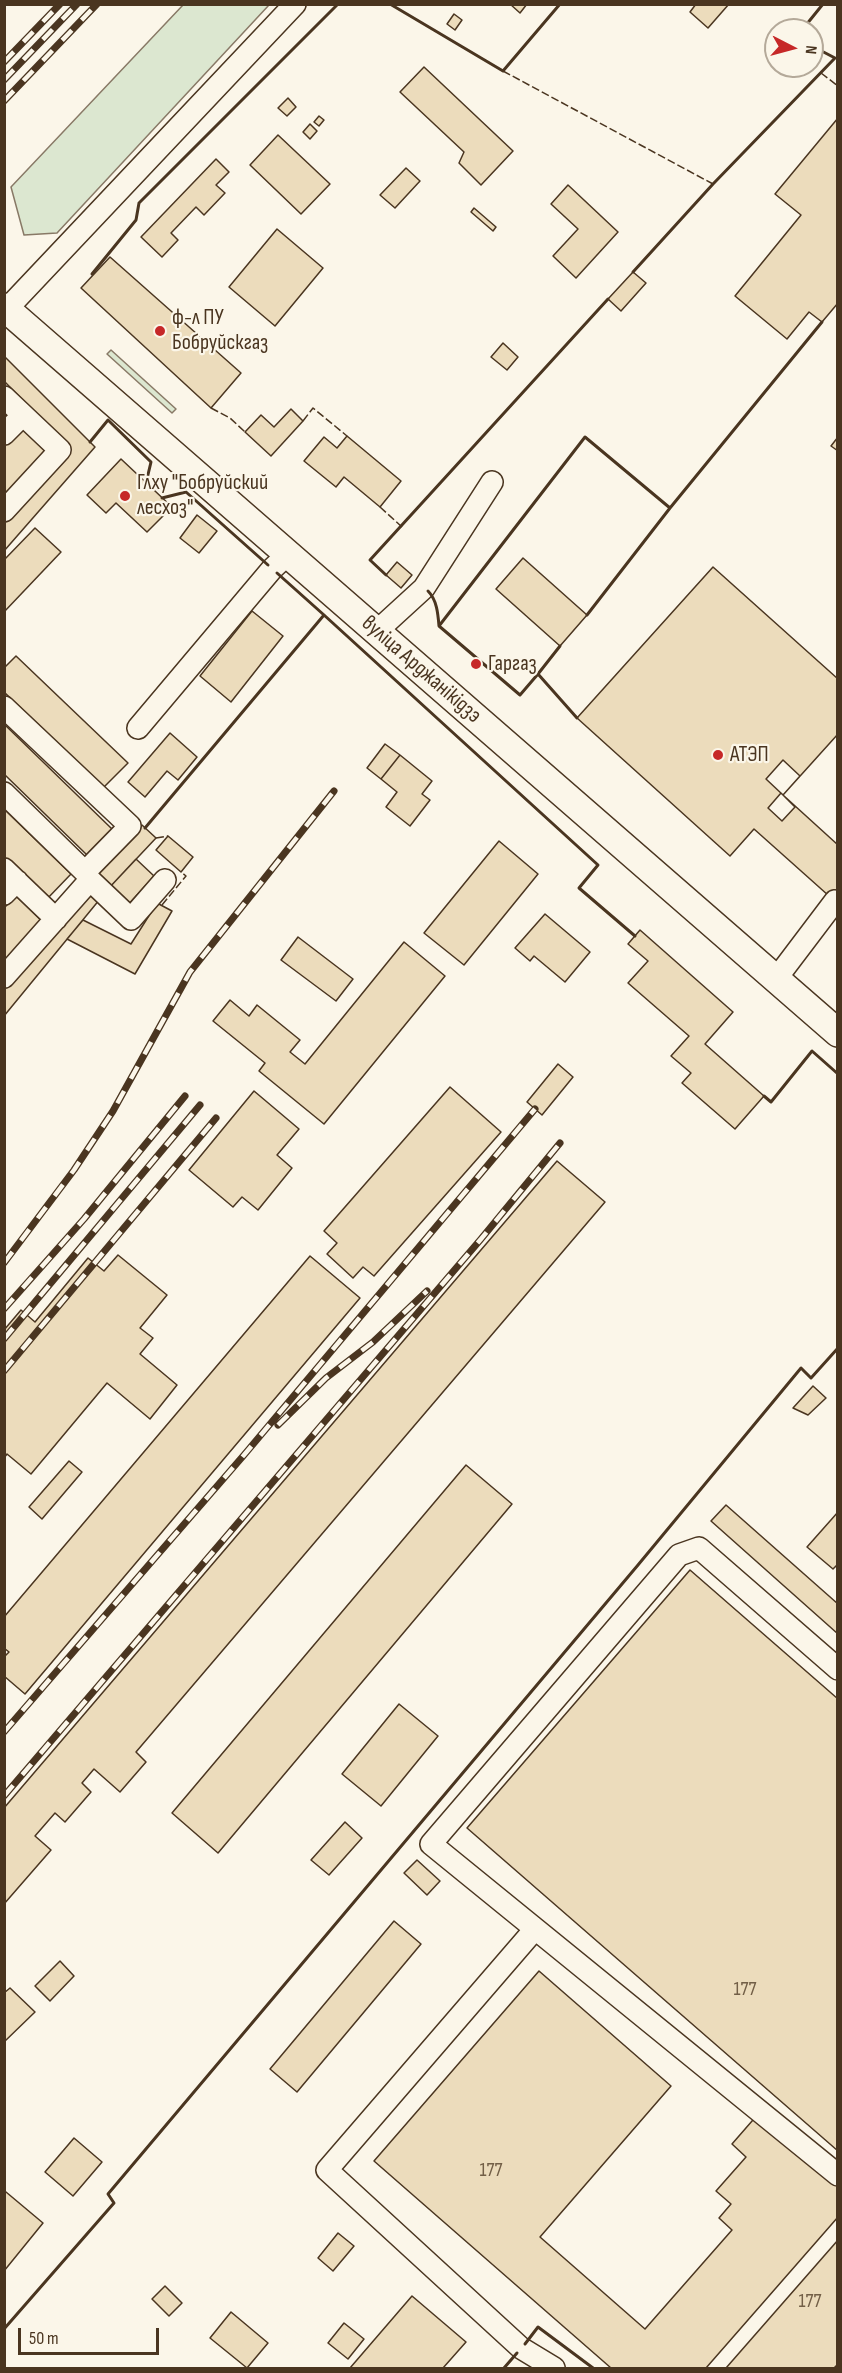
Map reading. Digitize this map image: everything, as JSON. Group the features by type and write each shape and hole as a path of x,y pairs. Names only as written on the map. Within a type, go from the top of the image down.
{"main road":[{"name":"вуліца Арджанікідзэ","path":"6,309 837,1033"}],"lane":[{"path":"6,309 295,4"},
{"path":"4,397 60,450 4,511"},
{"path":"4,434 23,415"},
{"path":"376,631 424,588 492,482"},
{"path":"138,728 272,569 288,554"},
{"path":"4,707 130,826 87,876 56,919 4,977"},
{"path":"4,793 131,919 165,880"},
{"path":"9,882 56,919"},
{"path":"776,979 835,902"},
{"path":"837,1669 699,1548 680,1555 431,1844 837,2175"},
{"path":"535,1929 327,2170 521,2348 554,2368"}],"green space":[{"path":"183,5 269,5 57,233 24,235 11,187"},
{"path":"111,350 176,409 172,413 107,354"}],"building":[{"path":"510,4 527,4 520,13"},
{"path":"696,4 729,4 708,28 690,12"},
{"path":"454,14 462,20 455,30 447,24"},
{"path":"424,67 513,151 481,185 459,163 464,152 400,92"},
{"path":"288,98 296,107 287,116 278,108"},
{"path":"319,116 324,120 319,126 314,122"},
{"path":"838,118 838,303 822,322 809,312 787,339 735,296 801,215 775,194"},
{"path":"310,124 317,131 310,139 303,132"},
{"path":"278,135 330,184 301,214 250,165"},
{"path":"216,159 229,172 216,185 225,193 204,215 196,207 171,233 178,240 162,257 141,237"},
{"path":"406,168 420,181 395,208 380,195"},
{"path":"568,185 618,232 576,278 553,256 578,229 551,204"},
{"path":"474,208 496,227 493,231 471,212"},
{"path":"277,229 323,268 275,326 229,287"},
{"name":"ф-л ПУ Бобруйскгаз","path":"110,257 241,373 211,408 81,288"},
{"path":"633,272 646,283 621,311 608,299"},
{"path":"503,343 518,357 507,370 491,357"},
{"path":"4,356 95,447 4,551 4,523 69,447 4,381"},
{"path":"291,409 303,421 271,456 245,432 261,415 274,427"},
{"path":"23,425 48,450 4,497 4,445"},
{"path":"347,436 401,481 380,507 344,477 336,487 304,461 324,437 337,448"},
{"path":"838,437 838,451 831,446"},
{"name":"Глху \"Бобруйский лесхоз\"","path":"121,459 172,507 147,532 116,503 106,513 87,495"},
{"path":"197,515 217,531 199,553 180,538"},
{"path":"35,528 61,552 4,612 4,560"},
{"path":"523,558 587,615 560,646 496,589"},
{"path":"397,562 412,575 401,588 386,575"},
{"name":"АТЭП","path":"713,567 838,679 838,734 783,795 838,845 838,904 754,829 730,856 577,718"},
{"path":"252,611 283,636 231,702 200,676"},
{"path":"16,656 128,763 104,787 4,692 4,668"},
{"path":"4,724 112,829 87,855 4,774"},
{"path":"170,733 197,757 178,780 167,771 145,797 128,782"},
{"path":"385,744 400,755 381,779 367,768"},
{"path":"400,755 432,781 422,794 430,800 410,826 386,807 397,792 381,779"},
{"path":"783,760 800,776 783,795 766,779"},
{"path":"781,793 795,807 782,821 768,808"},
{"path":"4,809 71,874 46,900 4,860"},
{"path":"142,825 156,838 108,889 94,877"},
{"path":"168,836 193,857 181,872 156,850"},
{"path":"499,841 538,874 464,965 424,933"},
{"path":"136,859 154,876 127,906 108,889"},
{"path":"88,887 100,899 4,1016 4,985"},
{"path":"16,896 43,922 4,962 4,908"},
{"path":"157,903 172,911 135,974 67,939 83,920 131,944"},
{"path":"545,914 590,952 565,982 534,956 530,961 515,948"},
{"path":"640,930 733,1012 705,1044 764,1096 735,1129 682,1083 691,1073 671,1056 689,1036 628,983 648,961 628,944"},
{"path":"298,937 353,979 336,1001 281,960"},
{"path":"404,942 445,976 324,1124 259,1071 265,1063 213,1021 230,1000 249,1016 257,1005 300,1040 290,1052 305,1064"},
{"path":"558,1064 573,1077 542,1115 527,1102"},
{"path":"450,1087 501,1132 374,1276 363,1267 353,1278 327,1254 337,1243 324,1231"},
{"path":"254,1091 299,1129 277,1155 292,1168 258,1210 242,1197 233,1207 189,1170"},
{"path":"557,1161 605,1202 136,1752 146,1762 120,1792 94,1769 82,1783 91,1792 65,1822 55,1813 35,1836 51,1850 4,1904 4,1808"},
{"path":"118,1255 167,1295 140,1328 153,1338 140,1354 177,1385 150,1419 107,1383 31,1474 7,1454 4,1458 4,1330 21,1310 35,1322 88,1258 104,1271"},
{"path":"310,1256 360,1298 25,1694 4,1676 4,1657 9,1652 4,1648 4,1617"},
{"path":"813,1386 826,1398 808,1415 793,1408"},
{"path":"69,1461 82,1472 42,1519 29,1507"},
{"path":"466,1465 512,1504 218,1853 172,1813"},
{"path":"726,1505 838,1604 838,1634 711,1521"},
{"path":"838,1512 838,1564 833,1569 807,1547"},
{"path":"690,1570 838,1699 838,2151 467,1828"},
{"path":"399,1704 438,1736 381,1806 342,1774"},
{"path":"345,1822 362,1838 329,1875 311,1860"},
{"path":"417,1860 440,1881 427,1895 404,1873"},
{"path":"394,1921 421,1944 297,2092 270,2069"},
{"path":"60,1961 74,1976 50,2001 35,1986"},
{"path":"539,1971 671,2086 540,2237 645,2329 732,2230 719,2218 731,2204 716,2191 746,2157 732,2144 759,2113 838,2182 838,2217 706,2368 611,2368 374,2161"},
{"path":"10,1988 35,2012 4,2042 4,1993"},
{"path":"74,2138 102,2162 73,2196 45,2172"},
{"path":"6,2192 43,2223 4,2271 4,2193"},
{"path":"338,2233 354,2246 333,2271 318,2258"},
{"path":"838,2240 838,2364 834,2368 726,2368"},
{"path":"165,2286 182,2303 169,2316 152,2299"},
{"path":"412,2296 466,2342 443,2368 350,2368"},
{"path":"231,2312 268,2343 247,2368 210,2338"},
{"path":"344,2323 364,2339 348,2359 328,2343"}],"railway":[{"path":"4,62 60,4"},
{"path":"4,80 77,4"},
{"path":"4,101 97,4"},
{"path":"4,1263 74,1170 113,1111 190,972 334,791"},
{"path":"4,1309 84,1219 185,1096"},
{"path":"4,1339 200,1105"},
{"path":"4,1732 244,1455 535,1109"},
{"path":"4,1371 216,1118"},
{"path":"4,1796 481,1239 560,1143"},
{"path":"278,1425 326,1378 373,1342 427,1291"}],"fence":[{"path":"503,71 713,184"},
{"path":"824,75 838,86"},
{"path":"211,408 230,418 245,432"},
{"path":"303,421 313,408 347,436"},
{"path":"380,507 402,527"},
{"path":"156,838 168,836"},
{"path":"162,905 186,876 181,872"}],"wall":[{"path":"92,274 136,220 139,203 338,4"},
{"path":"390,4 503,71 560,4"},
{"path":"812,18 823,4"},
{"path":"824,52 835,58 824,69"},
{"path":"633,272 713,184 816,78"},
{"path":"386,575 370,560 608,299"},
{"path":"670,508 822,322"},
{"path":"90,442 108,420 151,462 146,483"},
{"path":"439,626 585,437 670,508 587,615"},
{"path":"162,498 186,492 268,565"},
{"path":"277,573 324,615"},
{"path":"428,591 435,603 439,626 520,695 538,674"},
{"path":"145,828 324,615 598,865 579,888 635,936"},
{"path":"560,646 538,674 577,718"},
{"path":"764,1096 771,1102 812,1051 838,1074"},
{"path":"4,2329 114,2203 108,2194 801,1368 811,1378 838,1348"},
{"path":"525,2344 538,2327 593,2368"},
{"path":"504,2368 517,2353"}],"place":[{"name":"ф-л ПУ Бобруйскгаз","path":"160,331"},
{"name":"Глху \"Бобруйский лесхоз\"","path":"125,496"},
{"name":"Гаргаз","path":"476,664"},
{"name":"АТЭП","path":"718,755"}]}
